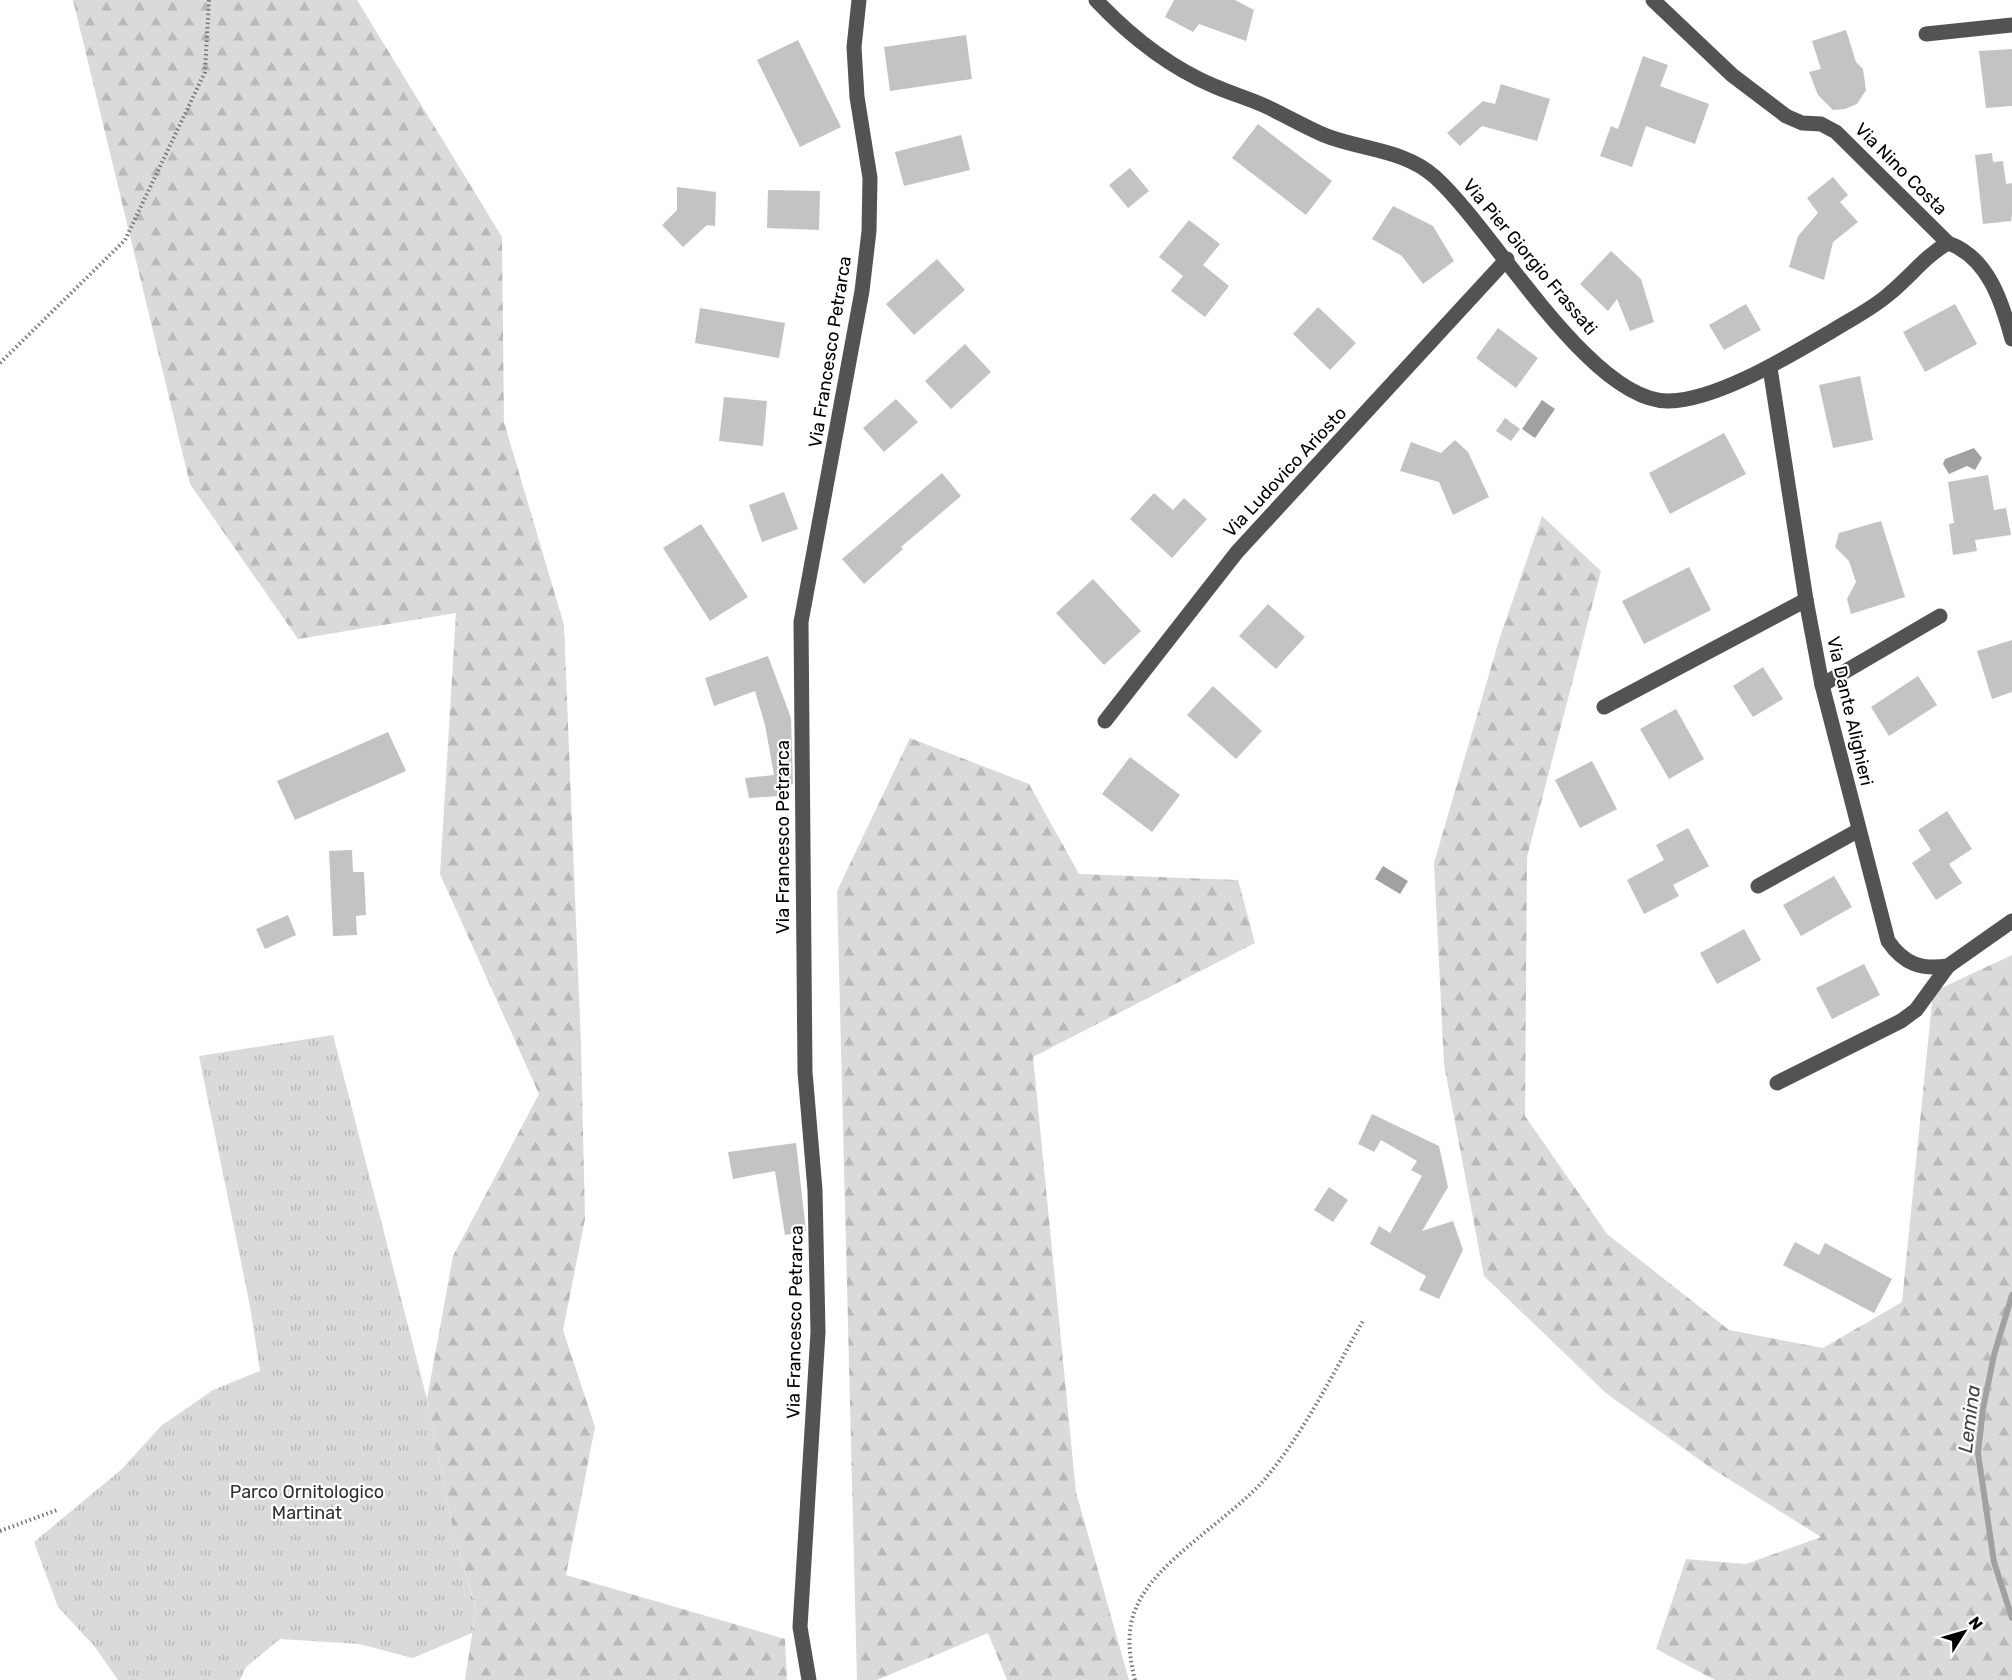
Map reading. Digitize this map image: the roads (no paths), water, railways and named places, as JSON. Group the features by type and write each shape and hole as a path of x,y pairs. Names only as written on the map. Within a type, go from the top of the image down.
{"street":[{"name":"Via Francesco Petrarca","path":"809,1680 800,1627 818,1332 815,1190 805,1061 801,622 862,291 869,231 870,178 857,97 854,47 859,0"},
{"name":"Via Pier Giorgio Frassati","path":"1096,0 1144,46 1212,85 1262,104 1325,135 1401,155 1433,175 1461,202 1573,341 1595,364 1632,392 1666,401 1690,399 1770,368 1872,306 1889,294 1931,253 1948,243"},
{"name":"Via Nino Costa","path":"1653,0 1732,75 1786,116 1802,123 1821,124 1836,132 1948,243"},
{"path":"1926,34 2012,25"},
{"path":"1948,243 1962,248 1978,261 2005,312 2012,339"},
{"name":"Via Ludovico Ariosto","path":"1105,721 1237,552 1506,259"},
{"name":"Via Dante Alighieri","path":"1770,368 1806,600 1822,685 1888,941 1898,955 1912,965 1925,968 1948,966"},
{"path":"1604,708 1806,600"},
{"path":"1822,685 1940,616"},
{"path":"1758,886 1859,830"},
{"path":"1777,1083 1901,1021 1916,1010 1948,966 2012,921"}],"waterway":[{"name":"Lemina","path":"2012,1295 1994,1355 1983,1409 1978,1453 1994,1562 2012,1618"}],"park label":[{"name":"Parco Ornitologico Martinat","path":"307,1502"}]}
